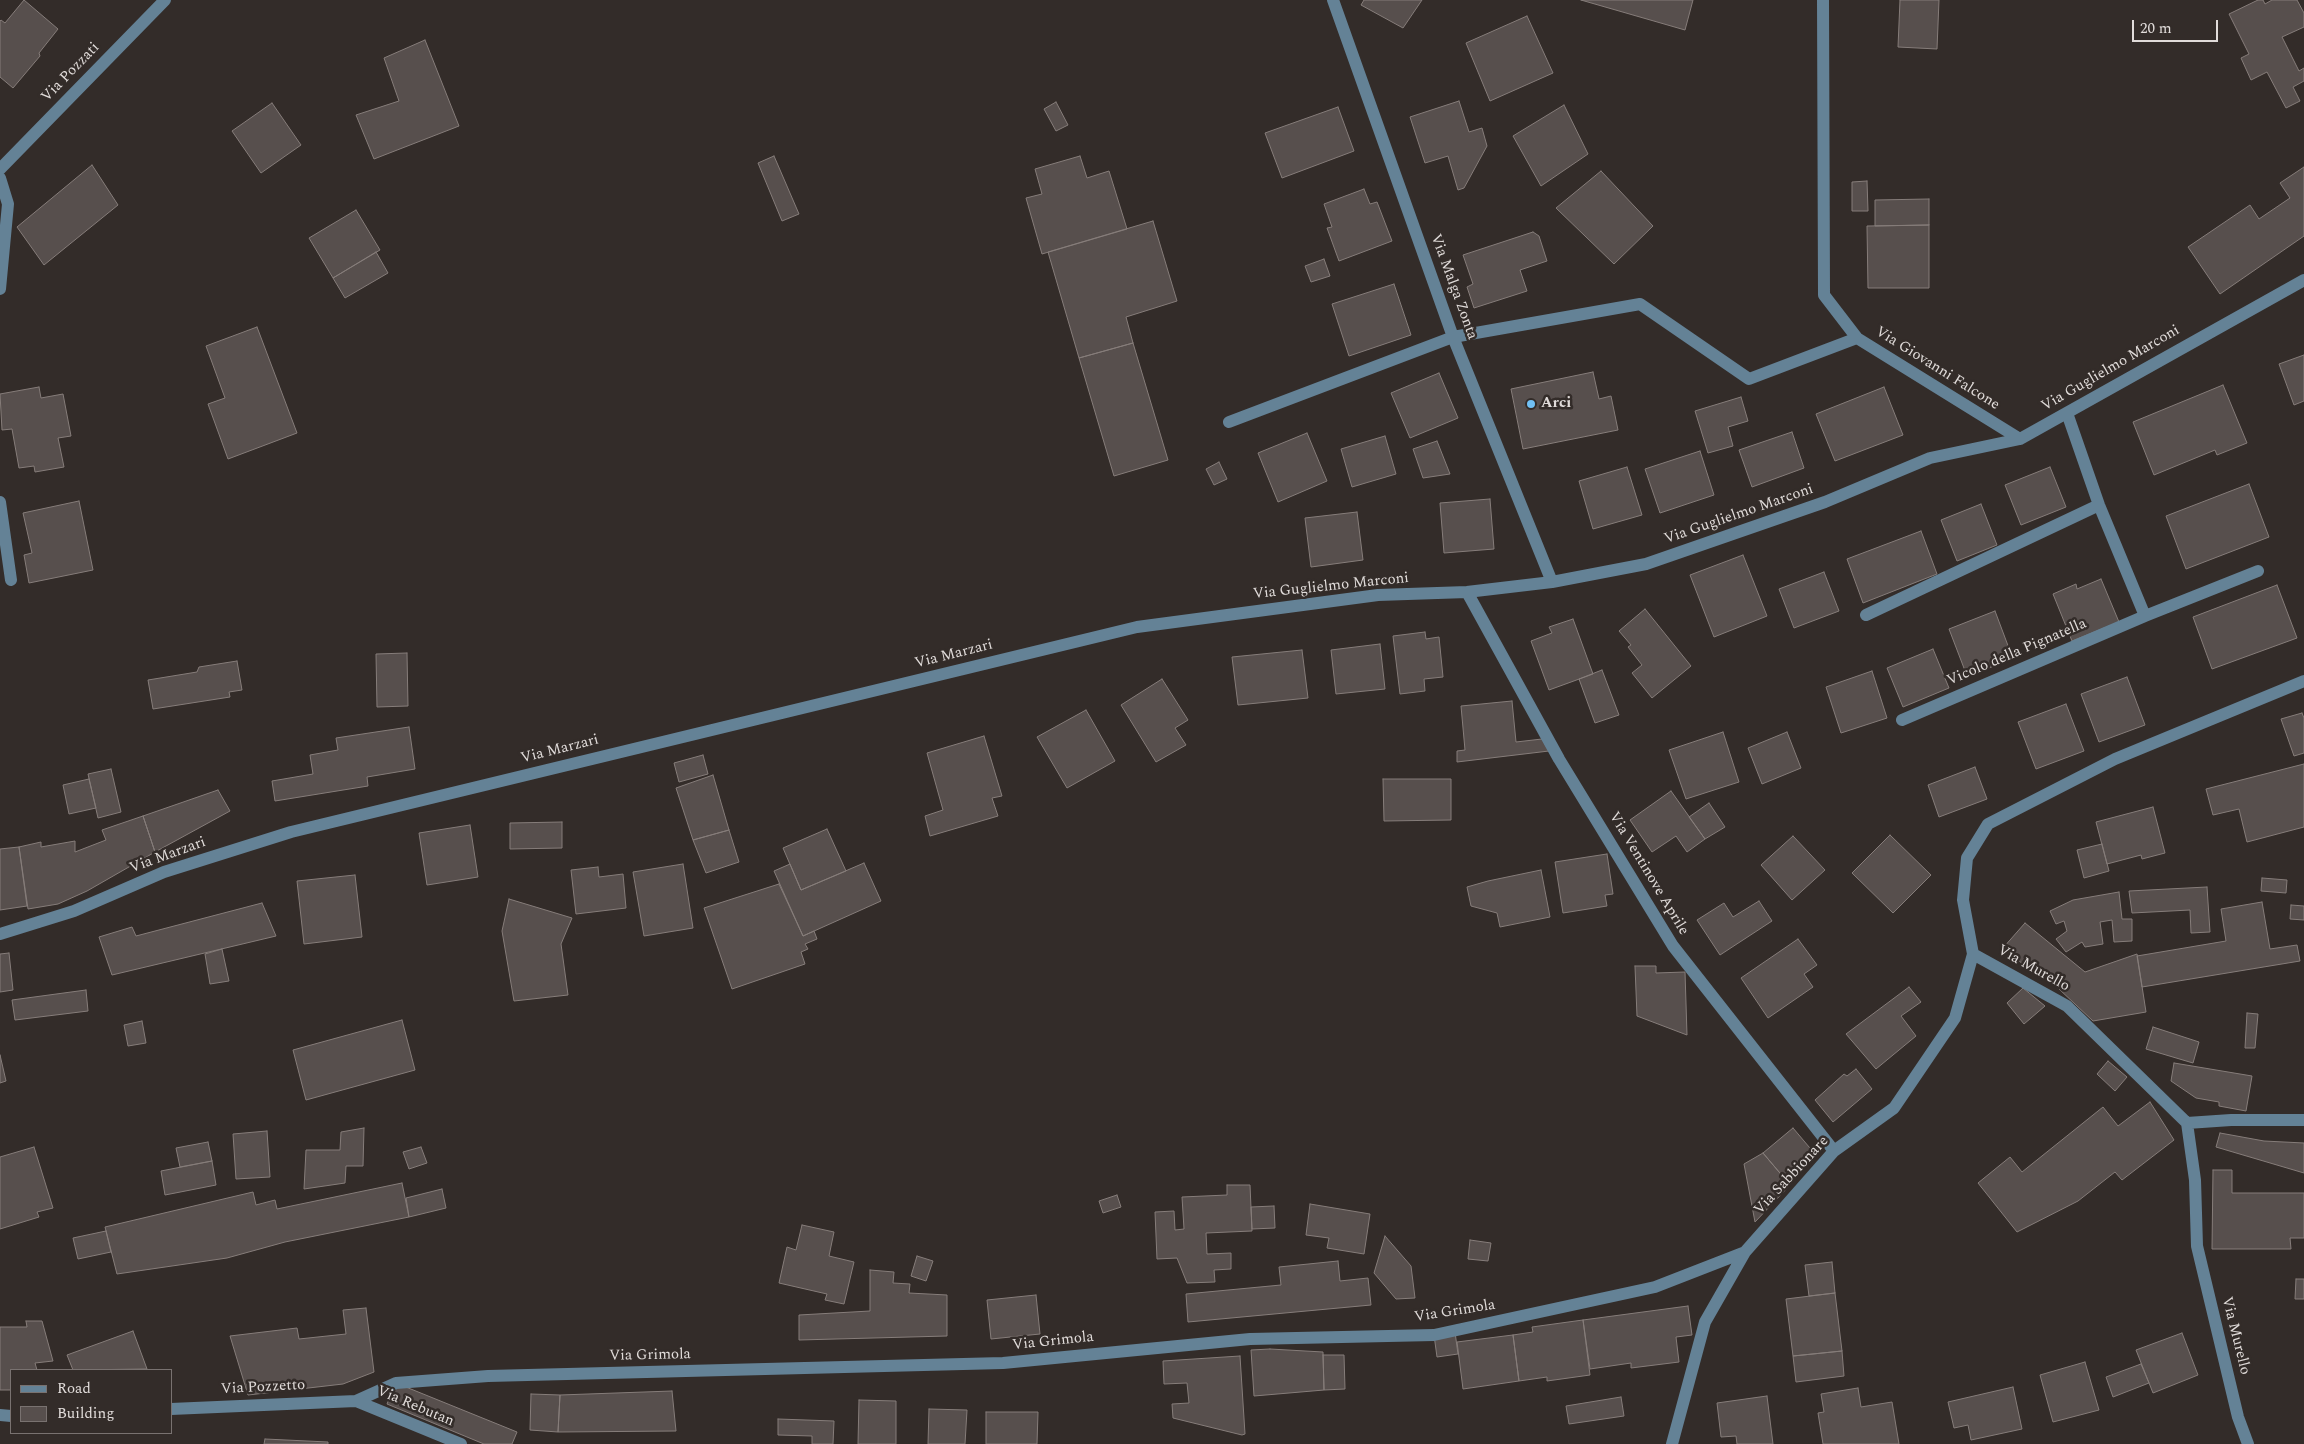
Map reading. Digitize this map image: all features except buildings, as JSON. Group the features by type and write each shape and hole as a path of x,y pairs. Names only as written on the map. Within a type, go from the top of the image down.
{"street":[{"name":"Via Pozzati","path":"0,169 165,0"},
{"name":"Via Malga Zonta","path":"1333,0 1453,337 1552,582"},
{"name":"Via Giovanni Falcone","path":"1823,0 1824,296 1857,338 2020,439"},
{"path":"0,178 8,204 0,289"},
{"name":"Via Guglielmo Marconi","path":"1137,627 1378,595 1467,592 1552,582 1646,564 1825,502 1930,458 2020,439 2304,280"},
{"path":"1229,422 1453,337 1640,304 1750,378 1857,338"},
{"path":"2067,413 2099,505 2145,616"},
{"path":"0,502 11,580"},
{"path":"1866,615 2099,505"},
{"name":"Vicolo della Pignatella","path":"1902,720 2145,616 2258,571"},
{"name":"Via Ventinove Aprile","path":"1467,592 1559,759 1672,946 1834,1151"},
{"name":"Via Marzari","path":"0,934 74,911 164,872 291,832 1137,627"},
{"name":"Via Murello","path":"2248,1444 2238,1417 2197,1246 2196,1180 2187,1124 2066,1006 1973,954 1963,900 1967,858 1988,824 2115,759 2304,681"},
{"name":"Via Sabbionare","path":"1672,1444 1705,1322 1744,1252 1834,1151 1894,1108 1955,1018 1973,954"},
{"path":"2187,1124 2231,1120 2304,1120"},
{"name":"Via Grimola","path":"356,1401 396,1383 488,1376 1003,1363 1250,1339 1434,1335 1655,1287 1744,1252"},
{"name":"Via Pozzetto","path":"172,1409 356,1401"},
{"name":"Via Rebutan","path":"356,1401 461,1444"}],"place":[{"name":"Arci","path":"1531,404"}]}
